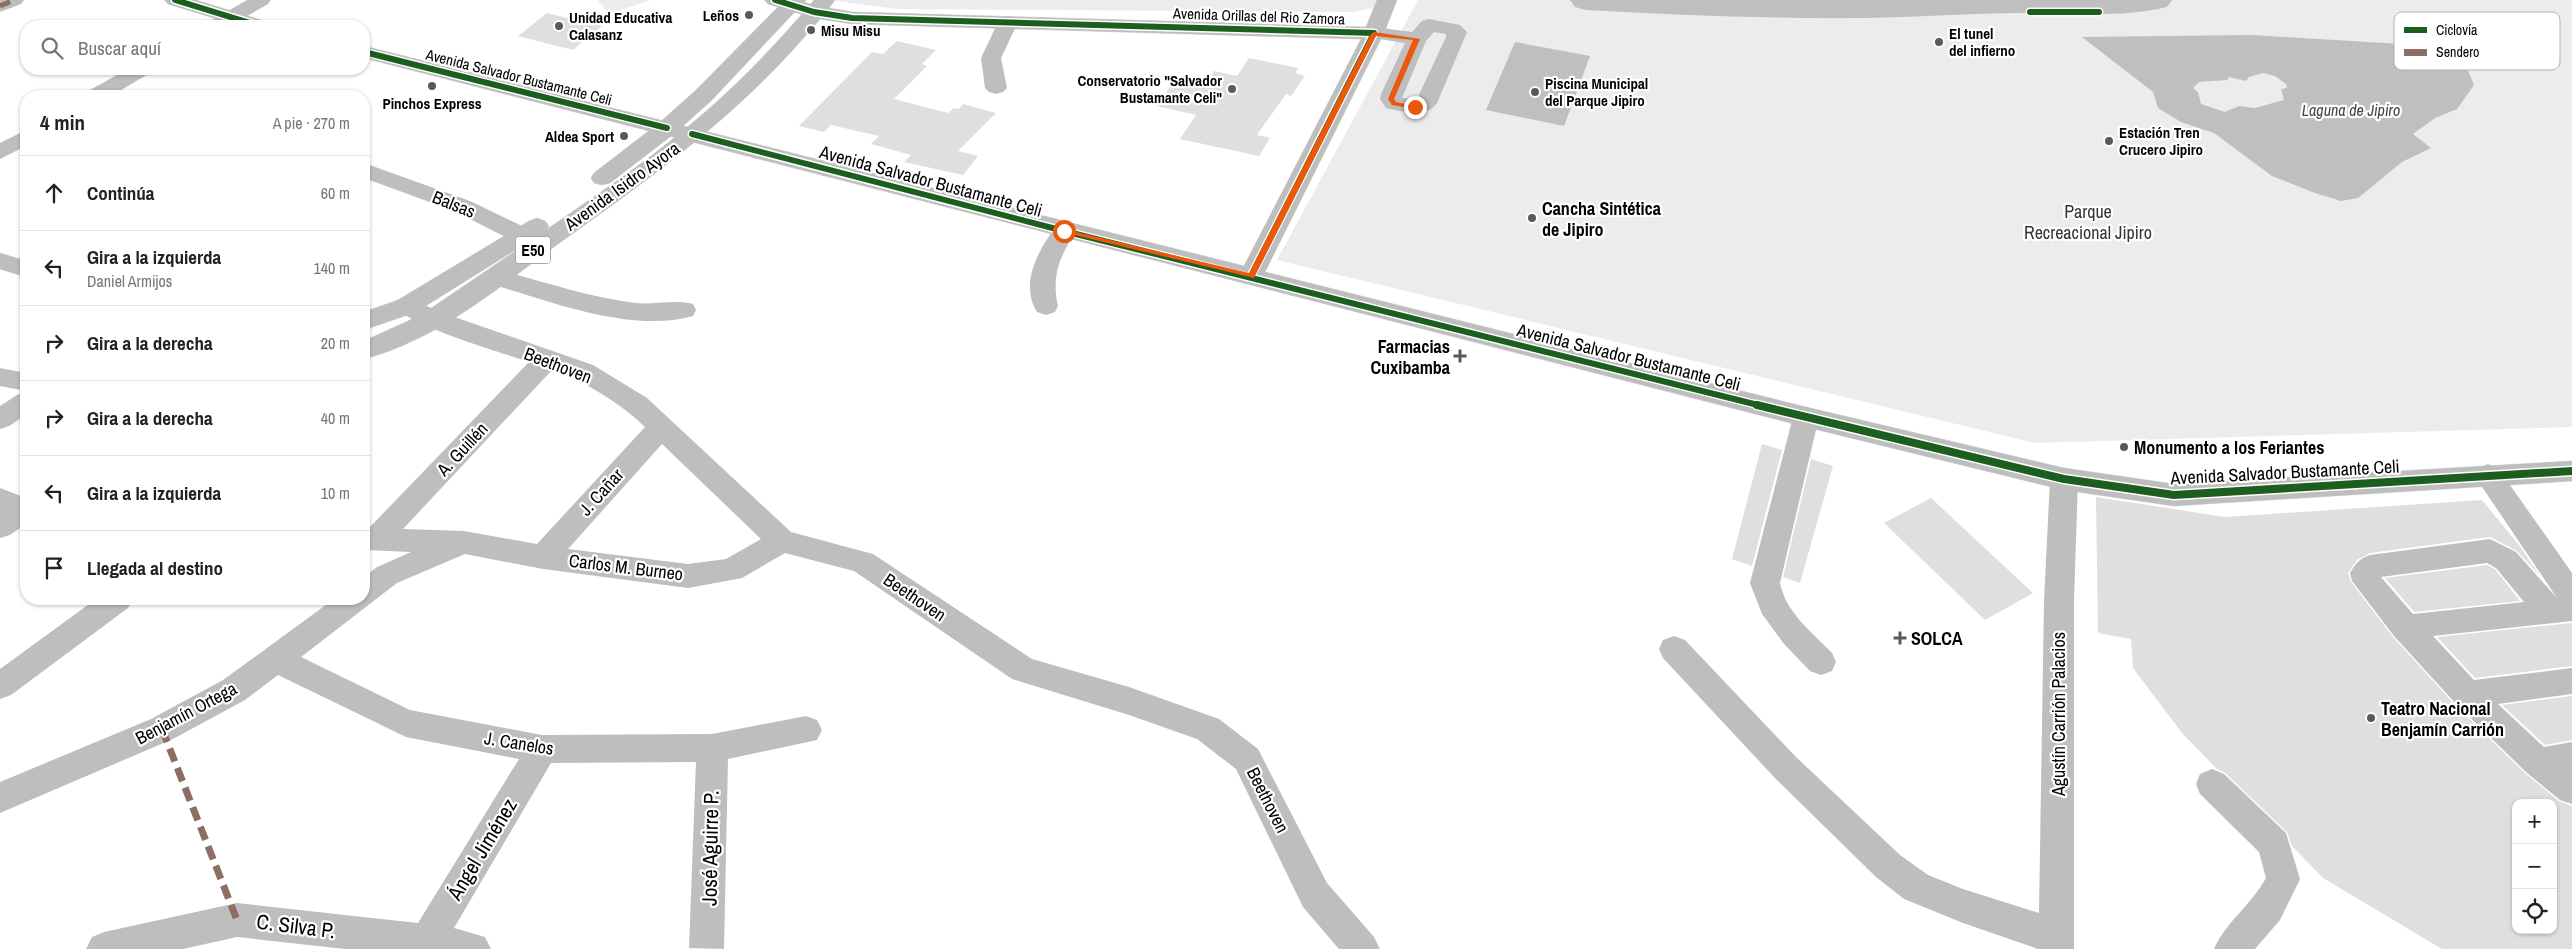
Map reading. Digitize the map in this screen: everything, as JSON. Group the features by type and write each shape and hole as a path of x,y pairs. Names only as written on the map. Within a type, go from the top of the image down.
{"main road":[{"path":"0,6 14,0"},
{"path":"175,0 219,20"},
{"path":"226,20 261,0"},
{"name":"Avenida Orillas del Rio Zamora","path":"787,2 819,7 852,18 1374,34 1417,39"},
{"name":"Avenida Isidro Ayora","path":"370,349 400,336 466,298 496,277 532,240 667,128 735,65 787,2"},
{"path":"1251,276 1374,34 1386,2"},
{"name":"Avenida Isidro Ayora","path":"370,319 407,306 532,240 692,134 760,71 819,7"},
{"path":"996,88 991,58 1008,22"},
{"name":"Avenida Salvador Bustamante Celi","path":"370,54 692,134 1064,231 1251,276 1806,417 2064,479 2174,495 2572,470"},
{"path":"106,90 133,75"},
{"path":"0,152 20,140"},
{"name":"Balsas","path":"370,172 462,206 532,240"},
{"path":"1046,306 1041,287 1042,273 1050,250 1064,231"},
{"path":"0,261 20,267"},
{"path":"496,277 597,305 637,312 684,310"},
{"name":"Beethoven","path":"407,306 431,318 584,372 638,405 660,428 782,541 863,562 1023,670 1129,701 1208,729 1246,759 1315,895 1362,949"},
{"name":"A. Guillén","path":"371,538 546,360"},
{"path":"0,377 20,381"},
{"path":"0,419 20,406"},
{"path":"1806,417 1765,583 1766,596 1780,617 1821,662"},
{"name":"J. Cañar","path":"543,557 660,428"},
{"path":"2488,475 2565,606"},
{"name":"Agustín Carrión Palacios","path":"2056,943 2059,601 2064,479"},
{"path":"0,527 17,506"},
{"name":"Carlos M. Burneo","path":"371,538 464,542 543,557 688,576 732,570 782,541"},
{"path":"370,588 387,575 464,542"},
{"path":"2565,606 2506,560 2490,552 2370,567 2365,573 2367,581 2405,627 2467,694 2538,763 2572,789"},
{"path":"0,686 110,605"},
{"name":"Benjamín Ortega","path":"0,798 162,729 234,690 348,605"},
{"path":"2405,627 2565,606"},
{"path":"1674,649 1785,767 1888,866 1916,886 2056,943"},
{"name":"J. Canelos","path":"275,659 406,723 542,749 712,748 806,730"},
{"path":"2467,694 2572,680"},
{"name":"José Aguirre P.","path":"706,949 712,748"},
{"name":"Ángel Jiménez","path":"424,945 542,749"},
{"path":"2538,763 2572,756"},
{"path":"2212,784 2274,844 2282,879 2268,908 2232,949"},
{"name":"C. Silva P.","path":"104,949 237,920 424,945 473,949"}],"green space":[{"path":"598,0 651,0 609,14"},
{"path":"829,0 1379,0 1378,7 1355,12 896,9"},
{"name":"Parque Recreacional Jipiro","path":"1418,0 2572,0 2572,427 2035,443 1277,260"}],"water":[{"name":"Laguna de Jipiro","path":"2251,35 2394,44 2394,70 2468,70 2474,85 2457,109 2435,118 2413,134 2431,148 2402,162 2358,198 2341,201 2272,176 2214,133 2181,122 2158,108 2153,92 2082,37","holes":["2263,73 2275,76 2286,84 2287,88 2281,89 2284,100 2255,108 2239,106 2225,112 2201,104 2198,92 2193,88 2199,82 2227,80 2229,77 2246,81 2249,77"]},
{"name":"Piscina Municipal del Parque Jipiro","path":"1515,42 1590,56 1564,126 1486,110"}],"building":[{"path":"547,13 602,26 573,50 518,36"},
{"path":"897,41 936,50 922,64 927,66 894,99 948,113 954,108 959,109 963,104 996,113 958,151 978,156 963,175 904,162 911,155 871,144 879,136 831,125 824,132 799,126 872,52 883,54"},
{"name":"Conservatorio \"Salvador Bustamante Celi\"","path":"1249,58 1298,68 1295,73 1305,76 1291,96 1286,94 1257,135 1270,138 1259,156 1180,139 1196,115 1157,106 1173,82 1186,85 1193,77 1209,81 1214,71 1237,76"},
{"path":"1762,444 1782,450 1752,566 1732,559"},
{"path":"1811,459 1833,466 1800,583 1783,577"},
{"name":"Teatro Nacional Benjamín Carrión","path":"2096,497 2225,517 2482,500 2519,545 2540,576 2517,551 2490,537 2370,553 2357,560 2348,573 2351,582 2393,637 2455,705 2526,774 2557,799 2512,799 2512,934 2557,934 2557,799 2572,806 2572,949 2442,949 2323,878 2292,846 2287,832 2225,773 2217,769 2182,733 2133,668 2131,639 2098,633"},
{"path":"1931,498 2033,593 1985,620 1884,523"},
{"path":"2487,565 2495,569 2520,601 2414,612 2385,578"},
{"path":"2572,623 2572,666 2475,678 2437,637"},
{"path":"2572,696 2572,740 2545,745 2502,705"}],"waterway":[{"path":"1586,0 1667,5 1864,8 2015,3 2086,5 2156,0"}],"marked path":[{"path":"0,6 14,0"},
{"path":"162,729 237,920"}],"cycle path":[{"path":"175,0 240,20"},
{"path":"775,0 814,12 852,18 1374,33 1251,276"},
{"path":"2030,12 2099,12"},
{"path":"370,54 667,128"},
{"path":"692,134 1064,231 1806,417 2064,479 2174,495 2572,471"}],"place":[{"name":"Leños","path":"749,15"},
{"name":"Unidad Educativa Calasanz","path":"559,26"},
{"name":"Misu Misu","path":"811,30"},
{"name":"El tunel del infierno","path":"1939,42"},
{"name":"Pinchos Express","path":"432,86"},
{"name":"Conservatorio \"Salvador Bustamante Celi\"","path":"1232,89"},
{"name":"Piscina Municipal del Parque Jipiro","path":"1535,92"},
{"name":"Aldea Sport","path":"624,136"},
{"name":"Estación Tren Crucero Jipiro","path":"2109,141"},
{"name":"Cancha Sintética de Jipiro","path":"1532,218"},
{"name":"Farmacias Cuxibamba","path":"1460,356"},
{"name":"Monumento a los Feriantes","path":"2124,447"},
{"name":"SOLCA","path":"1900,638"},
{"name":"Teatro Nacional Benjamín Carrión","path":"2371,718"}],"route":[{"path":"1064,231 1251,276 1374,34 1413,37 1417,39 1418,41 1391,99 1394,104 1415,107"}]}
